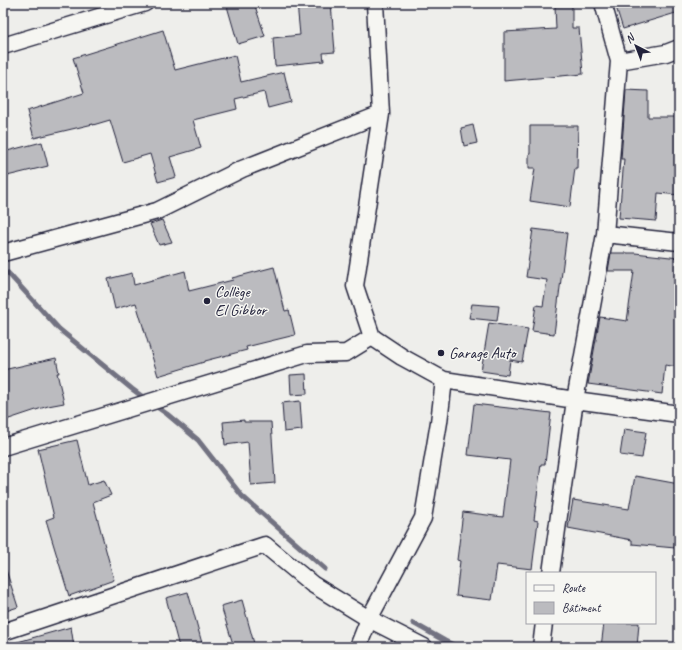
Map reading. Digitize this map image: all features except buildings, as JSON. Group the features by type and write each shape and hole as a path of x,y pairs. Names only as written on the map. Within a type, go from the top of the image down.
{"street":[{"path":"3,46 145,3"},
{"path":"375,3 381,114 355,286 372,337 402,357 444,380 679,414"},
{"path":"551,572 575,400 606,234 619,61 603,3"},
{"path":"619,61 666,53 679,48"},
{"path":"3,253 157,211 242,169 381,114"},
{"path":"606,234 679,242"},
{"path":"3,447 307,354 346,353 372,337"},
{"path":"358,647 369,619 423,518 439,422 444,380"},
{"path":"3,632 265,545 312,584 369,619 424,647"},
{"path":"541,647 544,624"}],"waterway":[{"path":"8,273 59,329 147,400"},
{"path":"154,405 198,440 242,496 325,569"},
{"path":"413,623 458,647"}],"place":[{"name":"Collège El Gibbor","path":"207,301"},
{"name":"Garage Auto","path":"441,353"}]}
